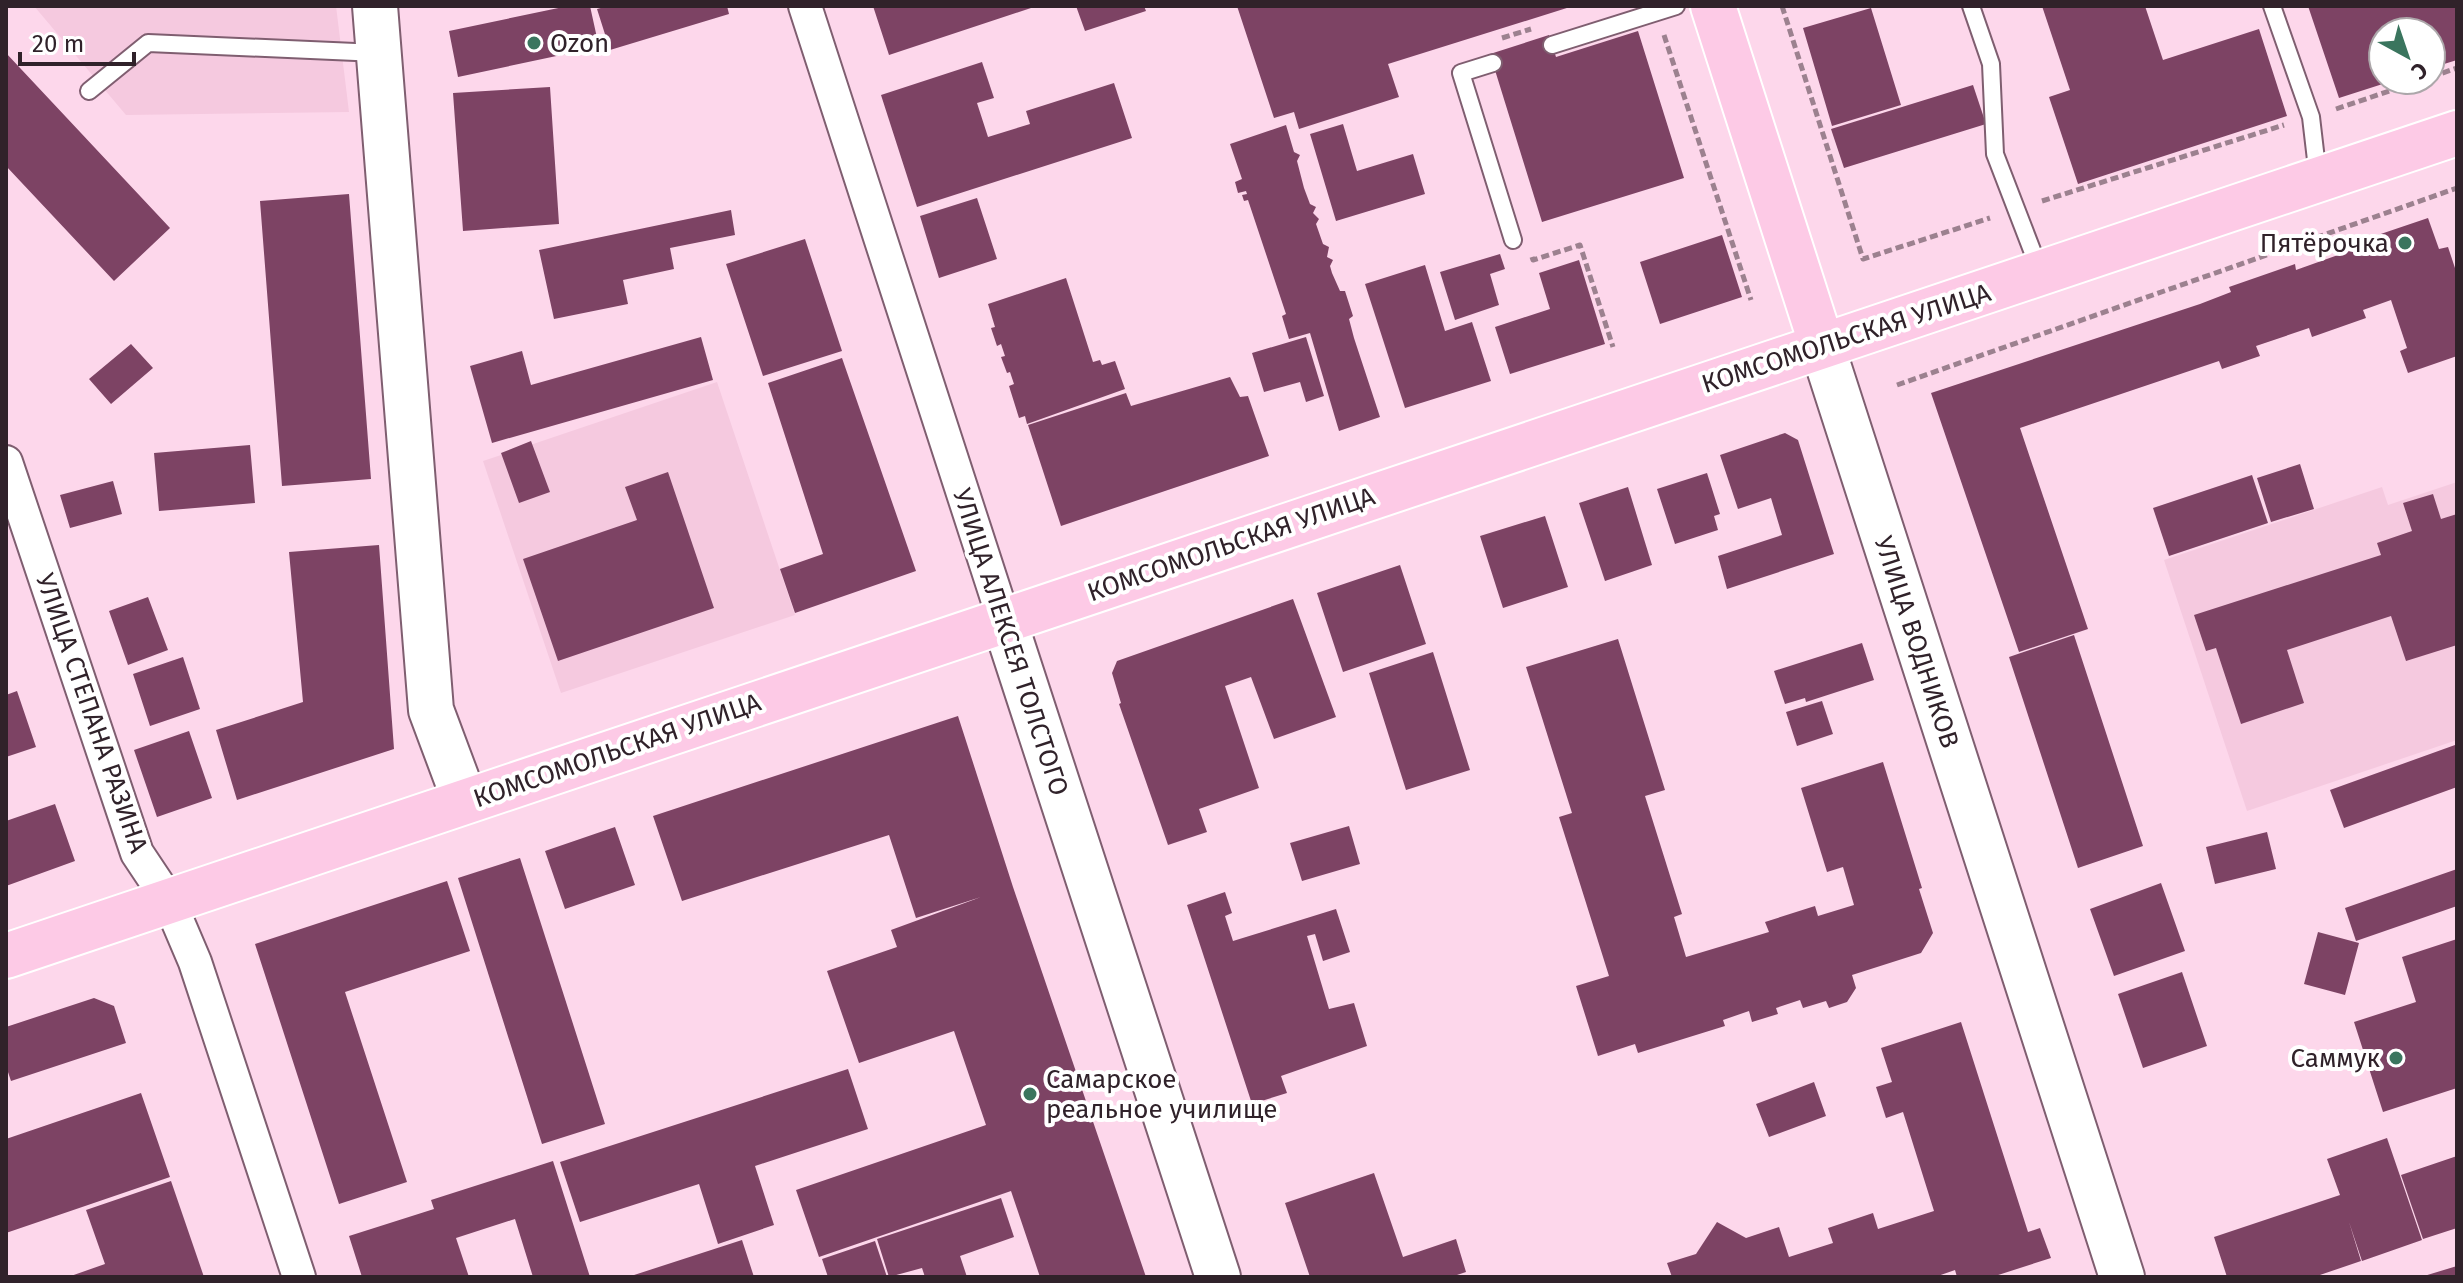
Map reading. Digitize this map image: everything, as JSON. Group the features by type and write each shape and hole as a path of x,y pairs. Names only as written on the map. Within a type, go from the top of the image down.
{"main road":[{"path":"375,6 431,710 465,801"},
{"name":"УЛИЦА ВОДНИКОВ","path":"1713,6 2122,1277"},
{"name":"КОМСОМОЛЬСКАЯ УЛИЦА","path":"6,956 2457,133"},
{"name":"УЛИЦА АЛЕКСЕЯ ТОЛСТОГО","path":"1004,620 1218,1277"}],"street":[{"name":"УЛИЦА АЛЕКСЕЯ ТОЛСТОГО","path":"805,6 1004,620"},
{"name":"УЛИЦА СТЕПАНА РАЗИНА","path":"6,462 137,853 169,901 195,962 299,1277"}],"lane":[{"path":"1552,45 1676,6"},
{"path":"1971,6 1991,64 1995,154 2041,273"},
{"path":"2272,6 2311,117 2319,179"},
{"path":"89,91 148,43 379,53"},
{"path":"1493,63 1461,73 1513,240"}],"path":[{"path":"1782,6 1863,259 2374,96"},
{"path":"1657,12 1751,300"},
{"path":"1897,385 2457,188"}],"shaded area":[{"path":"34,6 336,6 349,112 126,115"},
{"path":"717,382 795,615 561,693 483,461"},
{"path":"2457,482 2457,740 2247,811 2164,560 2382,487 2388,505"}],"building":[{"path":"568,6 590,6 599,47 458,77 449,31"},
{"path":"608,6 727,6 729,14 610,50 597,9"},
{"path":"873,6 1034,6 1034,7 889,55"},
{"path":"1076,6 1144,6 1146,11 1085,31"},
{"path":"1237,6 1570,7 1388,64 1399,97 1299,129 1294,112 1274,118"},
{"path":"2042,6 2145,6 2163,60 2259,29 2287,116 2078,184 2049,97 2070,90"},
{"path":"2308,6 2457,6 2457,60 2447,63 2447,16 2367,16 2367,89 2339,98"},
{"path":"1871,8 1901,105 1832,126 1803,28"},
{"path":"1638,31 1684,178 1542,222 1490,54 1549,35 1556,57"},
{"path":"6,53 170,228 114,281 6,166"},
{"path":"982,62 994,98 977,103 988,137 1030,124 1026,111 1114,83 1132,138 917,207 881,95"},
{"path":"1973,85 1986,124 1844,168 1831,129"},
{"path":"550,87 559,224 463,231 453,93"},
{"path":"1343,124 1357,171 1413,154 1425,194 1336,221 1310,134"},
{"path":"1286,125 1294,152 1300,155 1297,161 1310,204 1316,207 1313,213 1319,219 1316,224 1323,244 1329,247 1327,257 1333,260 1330,266 1332,273 1340,291 1345,291 1353,316 1349,319 1354,338 1380,417 1339,431 1310,333 1289,339 1282,316 1286,314 1248,200 1244,201 1242,195 1247,194 1246,191 1238,193 1235,182 1242,179 1230,144"},
{"path":"349,194 371,479 282,486 260,201"},
{"path":"977,198 997,259 939,278 920,216"},
{"path":"731,210 735,235 670,248 674,269 623,280 628,304 554,319 539,250"},
{"path":"2428,218 2439,249 2448,247 2457,274 2457,356 2408,373 2400,351 2407,348 2391,300 2363,310 2366,318 2312,337 2309,328 2256,346 2260,356 2222,369 2219,361 2020,428 2088,629 2019,652 1931,393 2200,304 2231,292 2229,287 2295,264 2296,270 2366,245 2363,240"},
{"path":"1722,235 1742,297 1660,324 1640,262"},
{"path":"805,239 842,351 763,376 726,264"},
{"path":"1500,254 1505,269 1490,274 1499,305 1455,320 1440,272"},
{"path":"1579,260 1605,344 1510,374 1495,327 1550,309 1539,273"},
{"path":"1425,265 1445,331 1472,322 1491,381 1405,408 1365,284"},
{"path":"1066,278 1093,362 1100,360 1102,365 1115,361 1125,389 1027,424 1025,416 1019,418 1009,386 1014,384 1001,357 1005,356 1001,344 997,346 991,328 995,327 988,304"},
{"path":"701,337 713,380 492,443 470,366 522,351 531,385"},
{"path":"1306,337 1324,396 1306,402 1300,382 1264,392 1252,353"},
{"path":"131,344 153,368 111,404 89,379"},
{"path":"842,358 916,571 795,613 780,569 823,554 768,383"},
{"path":"1230,377 1240,397 1248,396 1269,456 1061,526 1028,425 1126,393 1131,406"},
{"path":"1785,433 1798,440 1834,554 1727,589 1718,556 1782,535 1771,498 1738,509 1720,455"},
{"path":"531,441 550,492 519,503 501,453"},
{"path":"250,445 255,503 159,511 154,453"},
{"path":"2300,464 2314,509 2271,522 2257,478"},
{"path":"668,472 714,608 558,661 523,559 637,520 625,487"},
{"path":"1707,473 1720,514 1714,516 1718,530 1675,544 1657,489"},
{"path":"2252,475 2268,523 2169,556 2153,508"},
{"path":"113,481 122,514 70,528 60,495"},
{"path":"1628,487 1652,565 1605,581 1579,503"},
{"path":"2433,494 2441,519 2457,514 2457,645 2406,661 2391,616 2287,650 2304,703 2241,724 2216,648 2206,651 2194,615 2381,555 2377,543 2412,531 2403,503"},
{"path":"1545,516 1568,587 1503,608 1480,536"},
{"path":"379,545 394,749 237,800 216,730 303,702 289,552"},
{"path":"1400,565 1426,644 1343,672 1317,593"},
{"path":"148,597 168,650 128,665 109,611"},
{"path":"1293,599 1336,717 1274,739 1251,677 1225,686 1259,788 1199,809 1207,832 1168,845 1119,704 1112,673 1117,661"},
{"path":"2074,635 2143,846 2078,868 2009,657"},
{"path":"1618,639 1665,790 1645,796 1682,914 1674,917 1686,957 1769,932 1765,922 1815,906 1818,916 1854,905 1843,867 1827,872 1801,788 1883,762 1933,933 1921,953 1852,975 1856,988 1847,1002 1829,1008 1826,1001 1803,1008 1800,1000 1776,1008 1778,1014 1752,1022 1749,1011 1723,1020 1725,1026 1638,1053 1635,1044 1598,1056 1576,986 1609,976 1559,817 1572,813 1526,667"},
{"path":"1862,643 1874,680 1806,702 1805,698 1785,704 1774,671"},
{"path":"1433,652 1470,770 1406,790 1369,673"},
{"path":"183,657 200,709 150,726 133,674"},
{"path":"17,691 36,747 6,757 6,695"},
{"path":"1822,701 1833,734 1797,746 1786,712"},
{"name":"Самарское реальное училище","path":"958,716 1146,1277 1040,1277 1011,1191 819,1257 796,1190 986,1125 954,1031 859,1063 827,971 897,947 891,930 981,897 916,918 889,835 682,901 653,816"},
{"path":"189,731 212,798 157,817 134,750"},
{"path":"2455,745 2457,787 2344,828 2330,790"},
{"path":"55,804 75,861 6,886 6,821"},
{"path":"1349,826 1360,864 1302,881 1290,843"},
{"path":"615,827 635,885 565,909 545,851"},
{"path":"2267,832 2276,869 2215,884 2206,847"},
{"path":"520,858 605,1124 542,1144 458,878"},
{"path":"2457,869 2457,906 2356,941 2345,908"},
{"path":"447,881 470,951 345,992 407,1182 339,1204 255,944"},
{"path":"2161,883 2185,951 2114,976 2090,909"},
{"path":"1225,892 1232,913 1225,916 1233,941 1336,909 1350,952 1323,961 1315,934 1307,936 1329,1009 1354,1003 1367,1046 1281,1076 1287,1093 1252,1104 1187,905"},
{"path":"2318,932 2359,943 2345,995 2304,984"},
{"path":"2457,939 2457,1088 2383,1112 2354,1022 2416,1002 2402,957"},
{"path":"2182,972 2207,1046 2143,1068 2118,994"},
{"path":"94,998 114,1006 126,1043 11,1081 6,1066 6,1027"},
{"path":"1961,1022 2028,1232 2040,1228 2051,1258 1992,1277 1957,1277 1955,1270 1935,1277 1672,1277 1667,1263 1696,1254 1717,1222 1746,1238 1779,1227 1789,1257 1833,1243 1828,1228 1873,1213 1878,1229 1934,1211 1903,1112 1886,1118 1876,1087 1892,1082 1881,1048"},
{"path":"848,1069 868,1129 755,1166 774,1225 718,1244 699,1184 580,1222 560,1162"},
{"path":"1814,1082 1826,1116 1769,1137 1756,1104"},
{"path":"141,1093 170,1177 6,1233 6,1139"},
{"path":"2387,1138 2422,1240 2362,1261 2349,1222 2361,1261 2314,1277 2227,1277 2214,1237 2340,1195 2327,1159"},
{"path":"2457,1156 2457,1228 2423,1239 2401,1175"},
{"path":"553,1161 590,1277 533,1277 515,1219 456,1238 469,1277 362,1277 349,1236 434,1209 431,1200"},
{"path":"1374,1173 1403,1257 1456,1239 1466,1272 1451,1277 1310,1277 1285,1203"},
{"path":"171,1181 204,1277 68,1277 105,1264 86,1210"},
{"path":"1001,1198 1014,1237 960,1256 967,1277 925,1277 922,1268 889,1277 877,1239"},
{"path":"742,1240 754,1277 631,1277 631,1276"},
{"path":"875,1241 887,1277 828,1277 822,1259"},
{"path":"2457,1266 2457,1277 2424,1277 2424,1276"}],"place":[{"name":"Ozon","path":"534,43"},
{"name":"Пятёрочка","path":"2405,243"},
{"name":"Саммук","path":"2396,1058"},
{"name":"Самарское реальное училище","path":"1030,1094"}]}
